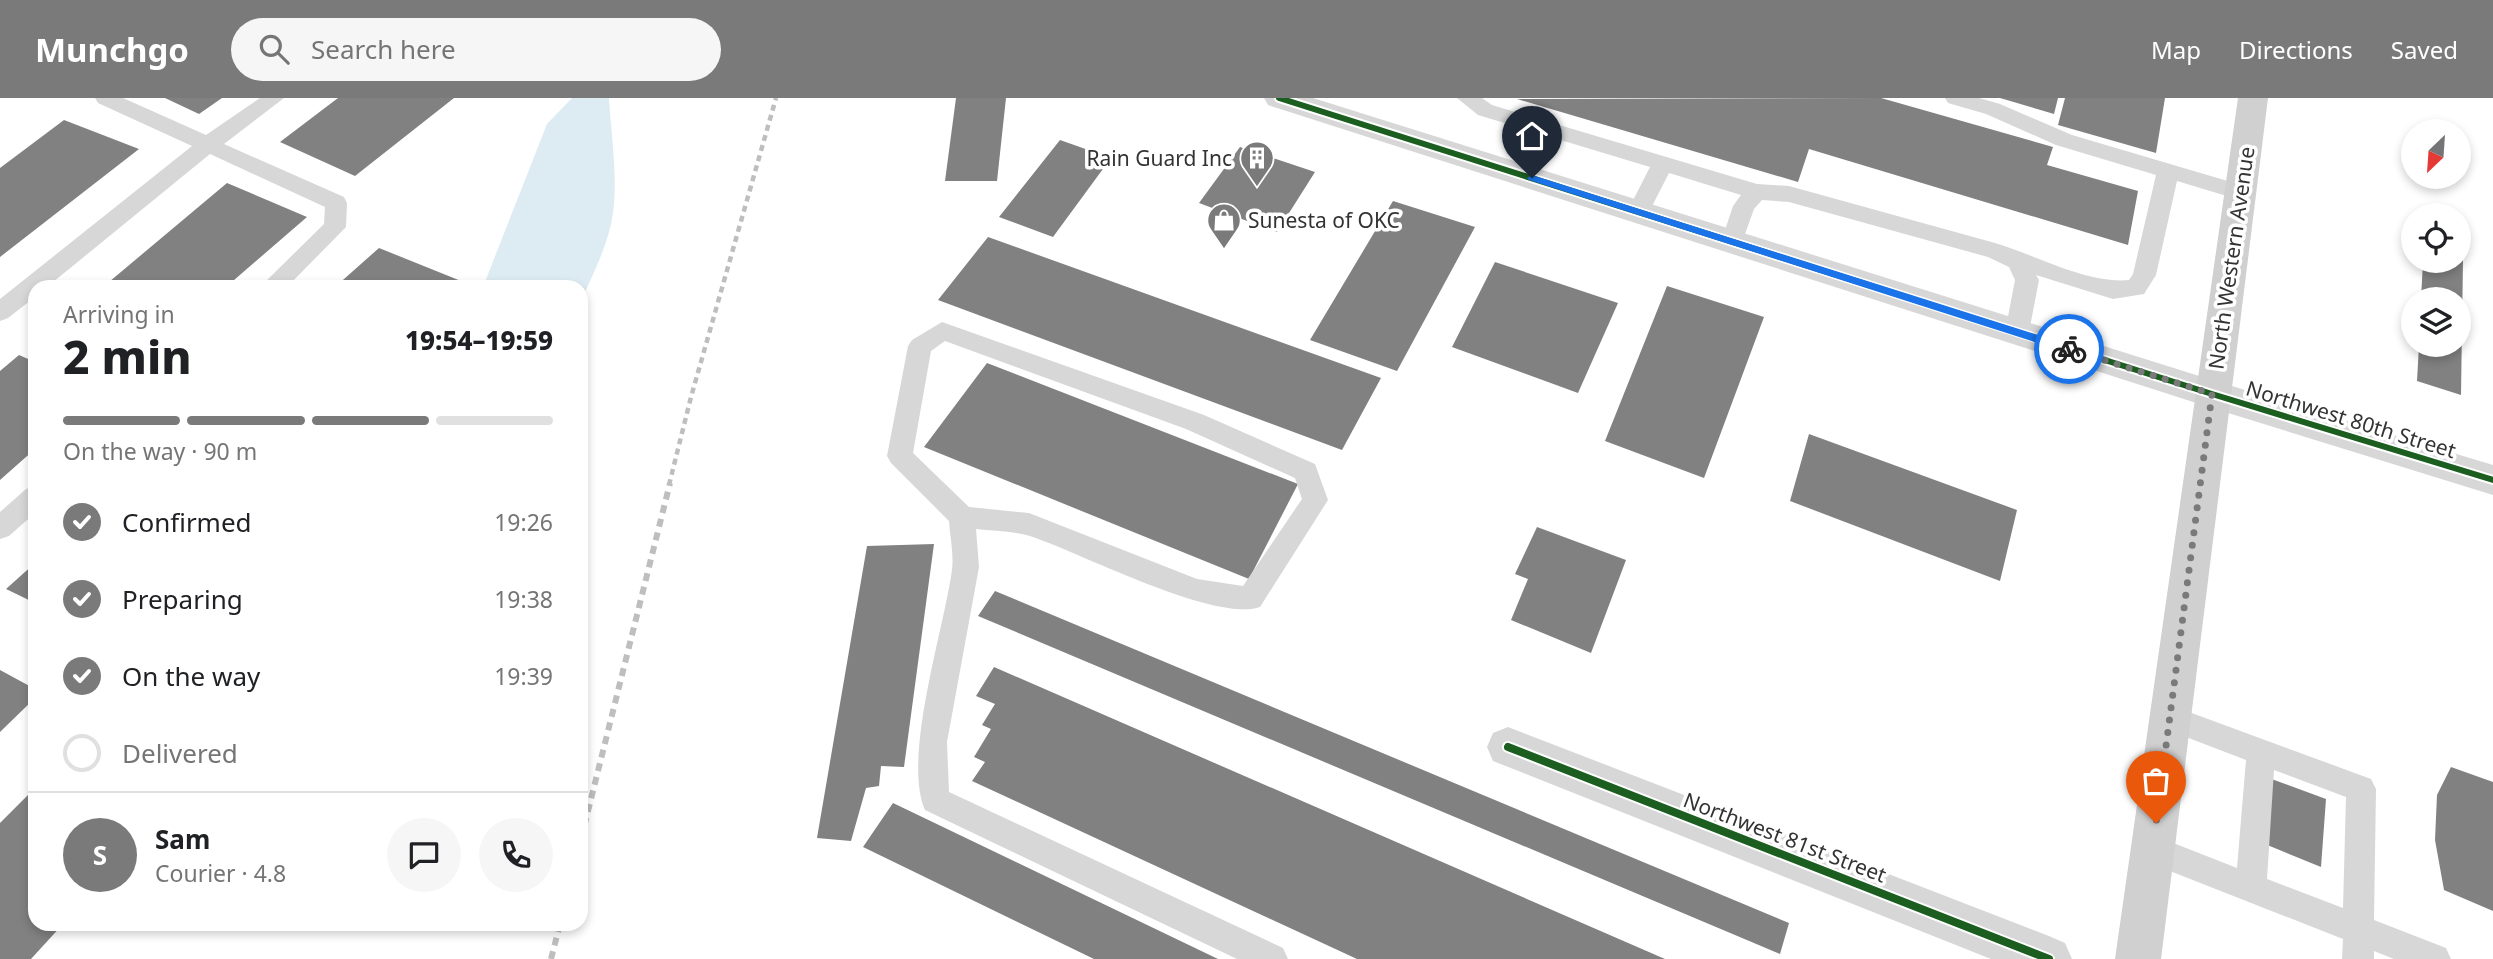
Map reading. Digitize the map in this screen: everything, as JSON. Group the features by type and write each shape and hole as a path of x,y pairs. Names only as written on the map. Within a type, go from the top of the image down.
{"main road":[{"name":"North Western Avenue","path":"2138,959 2253,98"}],"street":[{"name":"Northwest 80th Street","path":"1279,98 1323,104 1638,212 2493,480"},
{"name":"Northwest 81st Street","path":"1508,747 2049,959"}],"lane":[{"path":"105,98 336,203 335,227 279,280"},
{"path":"37,280 206,146 274,98"},
{"path":"1467,98 1485,110 1757,192 1790,194 1995,251 2017,261 2113,290 2136,288 2144,275 2168,171"},
{"path":"1955,98 1993,109 2064,140 2240,192"},
{"path":"1638,212 1663,163"},
{"path":"1732,242 1744,206 1757,192"},
{"path":"2017,261 2027,279 2017,332"},
{"path":"2,308 28,287"},
{"path":"962,517 1029,524 1196,590 1250,599 1315,499 1306,471 1195,422 942,331 920,346 900,456 962,517 966,567 933,742 935,800 1272,959"},
{"path":"0,528 28,503"},
{"path":"2170,718 2361,789 2359,944"},
{"path":"2251,887 2261,752"},
{"path":"2153,850 2251,887 2359,944 2435,959"}],"shaded area":[{"path":"572,98 609,98 614,199 611,224 600,258 588,285 588,280 486,280 547,124"}],"building":[{"path":"165,98 222,98 199,114"},
{"path":"338,98 454,98 355,176 280,142"},
{"path":"956,98 1006,98 997,181 945,181"},
{"path":"1881,98 2053,147 2047,165 2138,191 2128,245 1809,149 1798,182 1517,99"},
{"path":"2000,98 2058,98 2054,114"},
{"path":"2065,98 2165,98 2156,153 2058,125"},
{"path":"64,120 139,149 0,257 0,168"},
{"path":"1060,140 1111,158 1053,237 999,217"},
{"name":"Rain Guard Inc","path":"1240,147 1315,172 1277,232 1199,203"},
{"path":"227,183 307,217 234,280 111,280"},
{"path":"1393,201 1475,227 1397,371 1310,340"},
{"path":"988,237 1381,378 1342,450 938,300"},
{"path":"379,248 459,280 343,280"},
{"path":"1495,262 1618,303 1578,393 1452,347"},
{"path":"2422,273 2463,273 2463,287 2422,287"},
{"path":"1667,286 1764,317 1704,478 1605,441"},
{"path":"19,355 28,359 28,455 0,480 0,371"},
{"path":"2418,357 2462,357 2461,395 2417,381"},
{"path":"987,363 1298,484 1249,579 924,447"},
{"path":"1809,434 2017,510 2000,581 1790,501"},
{"path":"1537,527 1626,560 1591,653 1511,620 1528,579 1515,574"},
{"path":"934,544 904,767 881,766 879,786 866,788 851,841 817,838 867,546"},
{"path":"28,569 28,600 6,589"},
{"path":"995,591 1789,923 1780,954 978,616"},
{"path":"994,667 1665,959 1357,959 972,781 985,762 974,757 991,729 982,725 995,704 976,696"},
{"path":"0,670 28,685 28,705 0,732"},
{"path":"2451,767 2493,782 2493,911 2444,890 2435,840 2437,795"},
{"path":"2266,777 2326,799 2321,867 2260,842"},
{"path":"28,795 28,931 57,931 31,959 0,959 0,823"},
{"path":"893,803 1218,959 1094,959 863,847"}],"railway":[{"path":"669,485 691,397 776,98"},
{"path":"588,811 670,483"},
{"path":"551,959 558,931"}],"cycle path":[{"path":"1279,98 2212,394 2493,480"},
{"path":"1508,747 2049,959"}],"way so far":[{"path":"2069,349 2212,394 2156,823"}],"place":[{"name":"Rain Guard Inc","path":"1257,188"},
{"name":"Sunesta of OKC","path":"1224,250"}],"route":[{"path":"1532,178 2069,349"}]}
